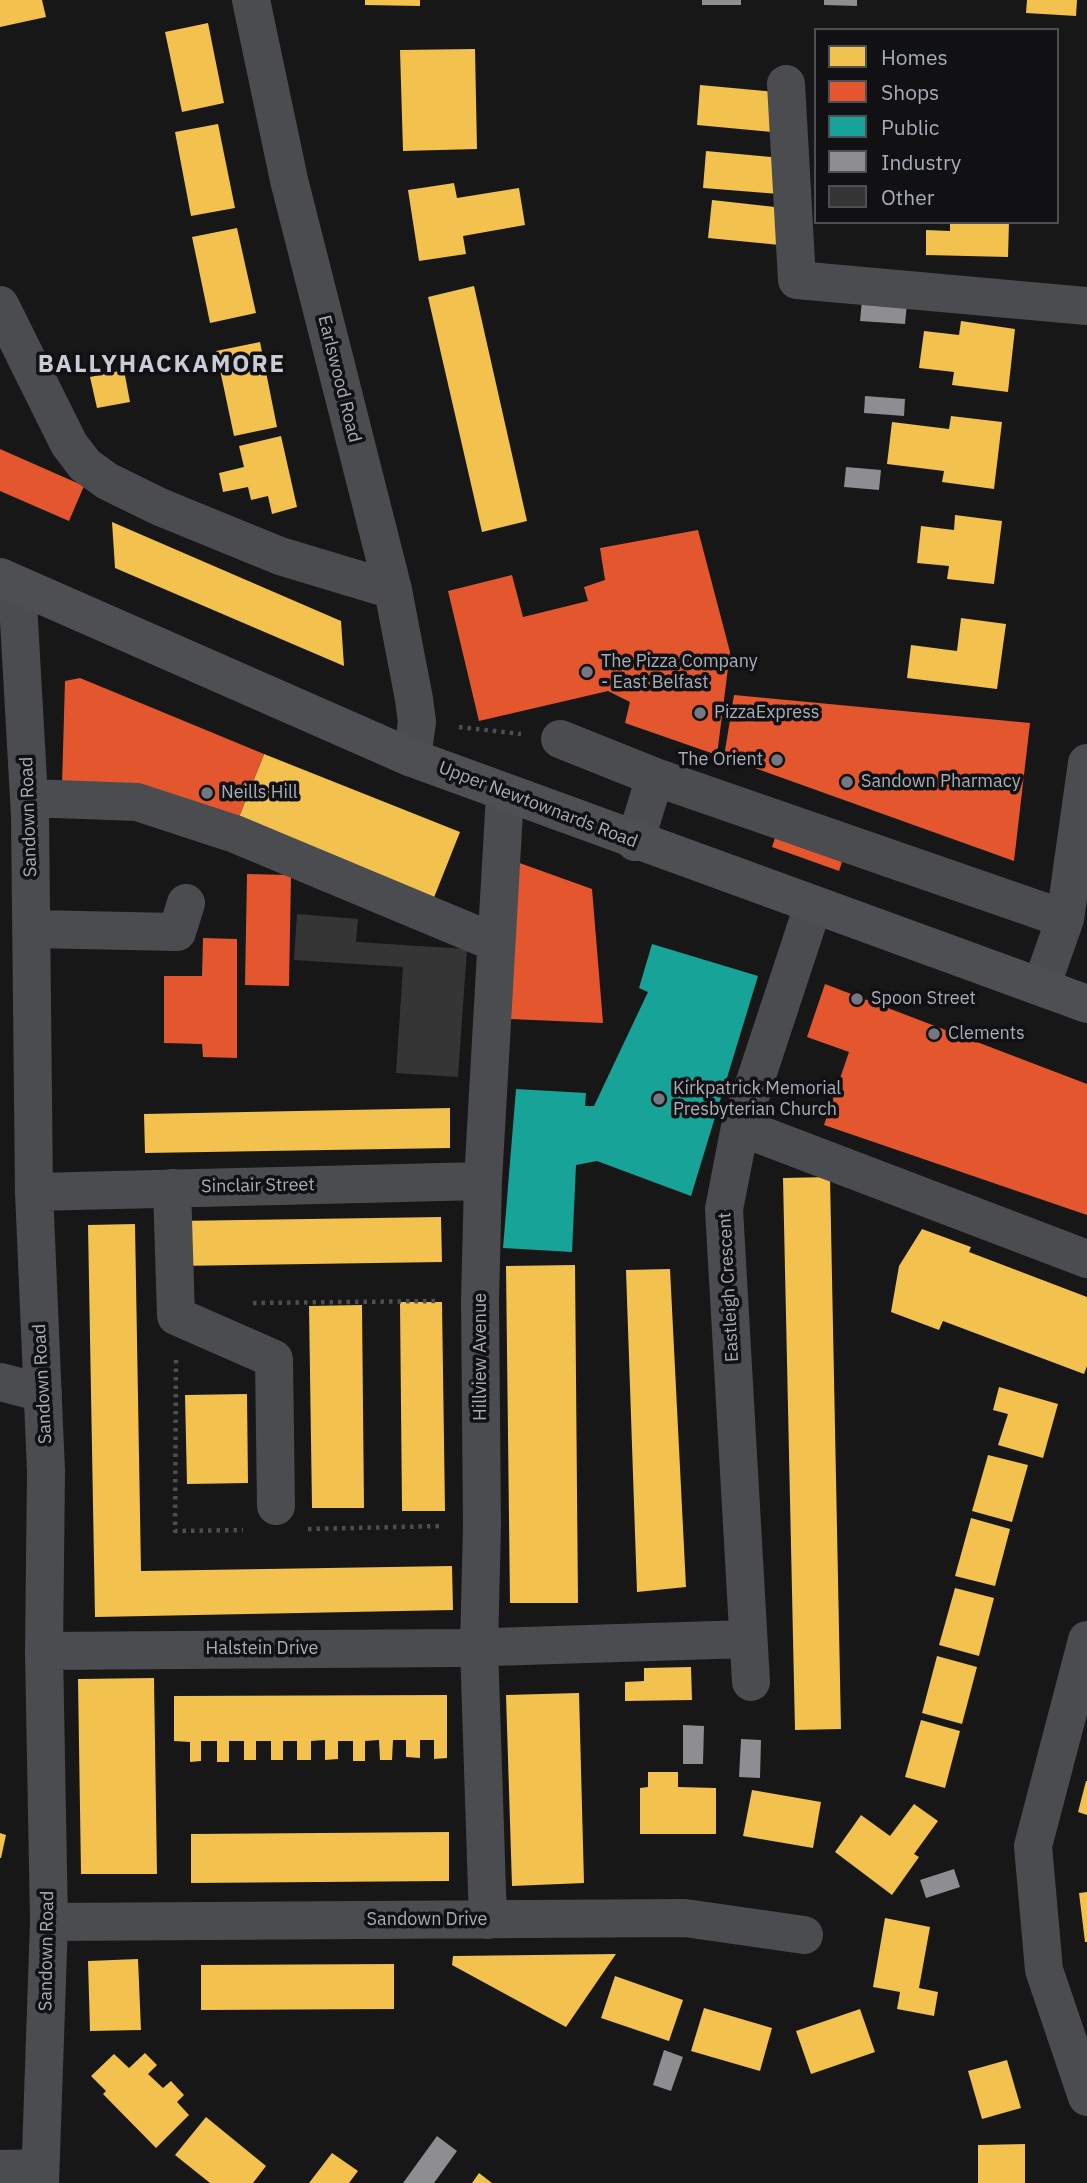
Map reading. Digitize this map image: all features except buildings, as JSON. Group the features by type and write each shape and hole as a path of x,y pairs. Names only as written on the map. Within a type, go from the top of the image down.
{"main road":[{"name":"Upper Newtownards Road","path":"9,581 412,758 635,842 1087,1004"}],"street":[{"name":"Earlswood Road","path":"251,0 289,180 393,590 417,722 412,758"},
{"path":"786,84 797,280 1087,306"},
{"path":"0,305 69,444 85,465 107,481 160,507 280,556 393,590"},
{"name":"Sandown Road","path":"9,581 29,798 32,929 17,1047 34,1192 47,1471 44,1650 49,1922 46,2178"},
{"path":"560,739 655,777 1065,919"},
{"path":"1041,987 1065,919 1087,763"},
{"path":"635,842 655,777"},
{"name":"Hillview Avenue","path":"488,1920 480,1647 480,1300 483,1181 505,794"},
{"path":"29,798 137,802 235,834 496,943"},
{"path":"32,929 177,932 186,903"},
{"name":"Eastleigh Crescent","path":"751,1682 724,1209 740,1127 813,906"},
{"path":"740,1127 1087,1259"},
{"name":"Sinclair Street","path":"34,1192 483,1181"},
{"path":"172,1188 176,1316 274,1359 275,1506"},
{"path":"0,1382 43,1393"},
{"path":"480,1647 747,1639"},
{"path":"1087,1640 1033,1846 1044,1970 1087,2096"},
{"name":"Halstein Drive","path":"44,1650 480,1647"},
{"name":"Sandown Drive","path":"49,1922 685,1919 804,1935"},
{"path":"0,2169 46,2178"}],"path":[{"path":"459,727 560,739"},
{"path":"244,1303 480,1300"}],"place":[{"name":"The Pizza Company - East Belfast","path":"587,672"},
{"name":"PizzaExpress","path":"700,713"},
{"name":"The Orient","path":"777,760"},
{"name":"Sandown Pharmacy","path":"847,782"},
{"name":"Neills Hill","path":"207,793"},
{"name":"Spoon Street","path":"857,999"},
{"name":"Clements","path":"934,1034"},
{"name":"Kirkpatrick Memorial Presbyterian Church","path":"659,1099"}],"district":[{"name":"BALLYHACKAMORE","path":"162,365"}]}
